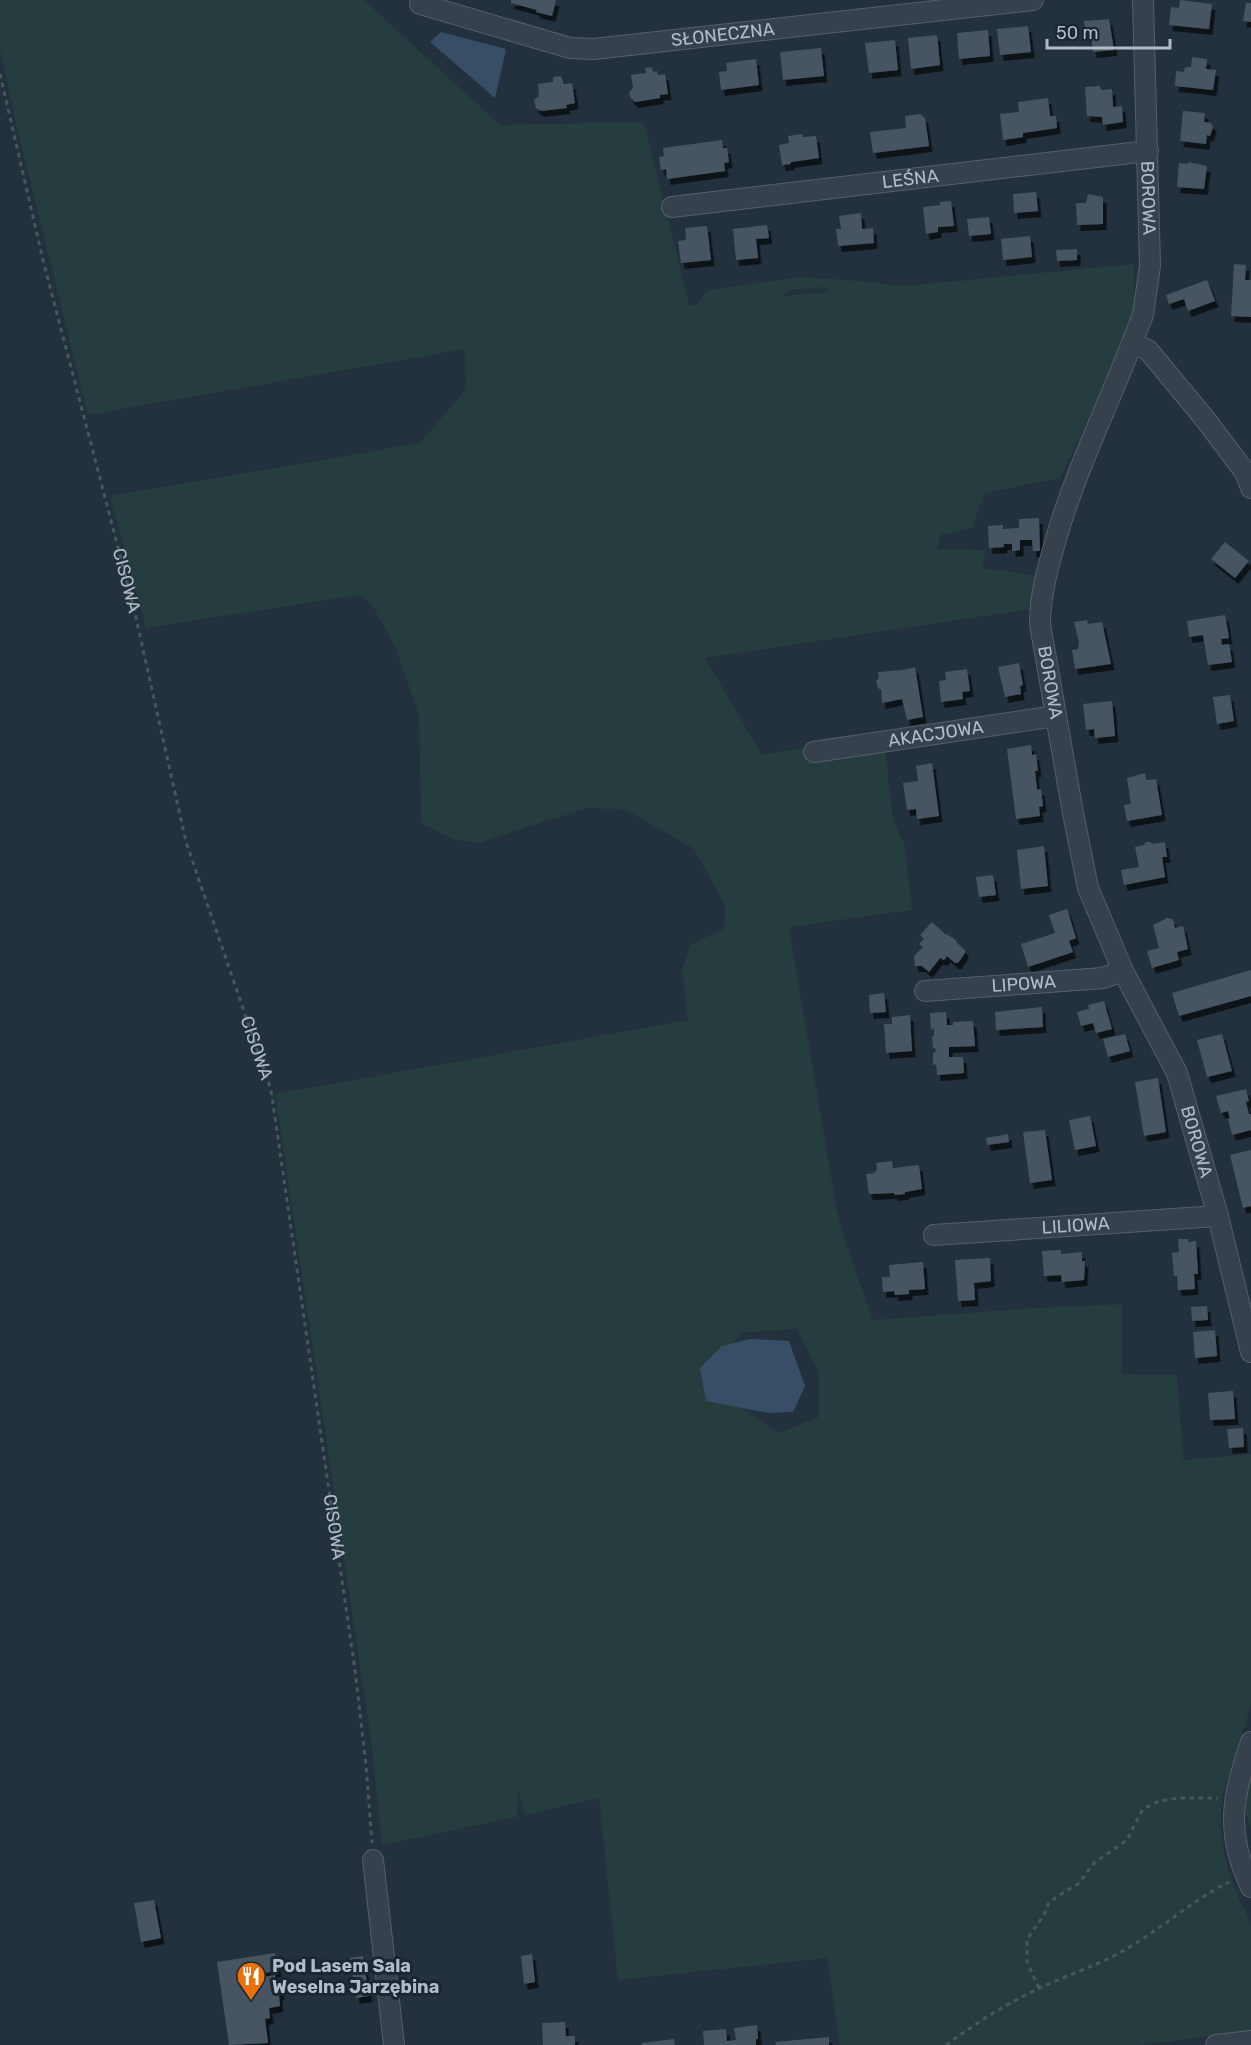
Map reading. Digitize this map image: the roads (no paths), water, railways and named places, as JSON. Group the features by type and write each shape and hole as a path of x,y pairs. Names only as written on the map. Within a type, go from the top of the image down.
{"street":[{"name":"SŁONECZNA","path":"420,4 570,48 594,49 1033,0"},
{"name":"BOROWA","path":"1143,0 1150,266 1143,315 1064,513 1044,587 1040,606 1040,624 1084,872 1123,971 1177,1073 1218,1216 1251,1352"},
{"name":"LEŚNA","path":"672,207 1148,151"},
{"path":"1132,343 1148,350 1198,410 1245,472 1251,488"},
{"name":"AKACJOWA","path":"814,752 1056,716"},
{"name":"LIPOWA","path":"925,991 1103,978 1123,971"},
{"name":"LILIOWA","path":"934,1235 1218,1216"},
{"path":"1248,1881 1235,1841 1234,1801 1240,1773 1251,1742"},
{"path":"373,1860 394,2045"},
{"path":"1216,2045 1251,2041"}],"water":[{"path":"441,32 506,49 495,98 430,42"},
{"path":"750,1339 789,1341 805,1386 793,1412 768,1413 706,1401 700,1368 722,1346"}],"place":[{"name":"Pod Lasem Sala Weselna Jarzębina","path":"251,2002"}]}
